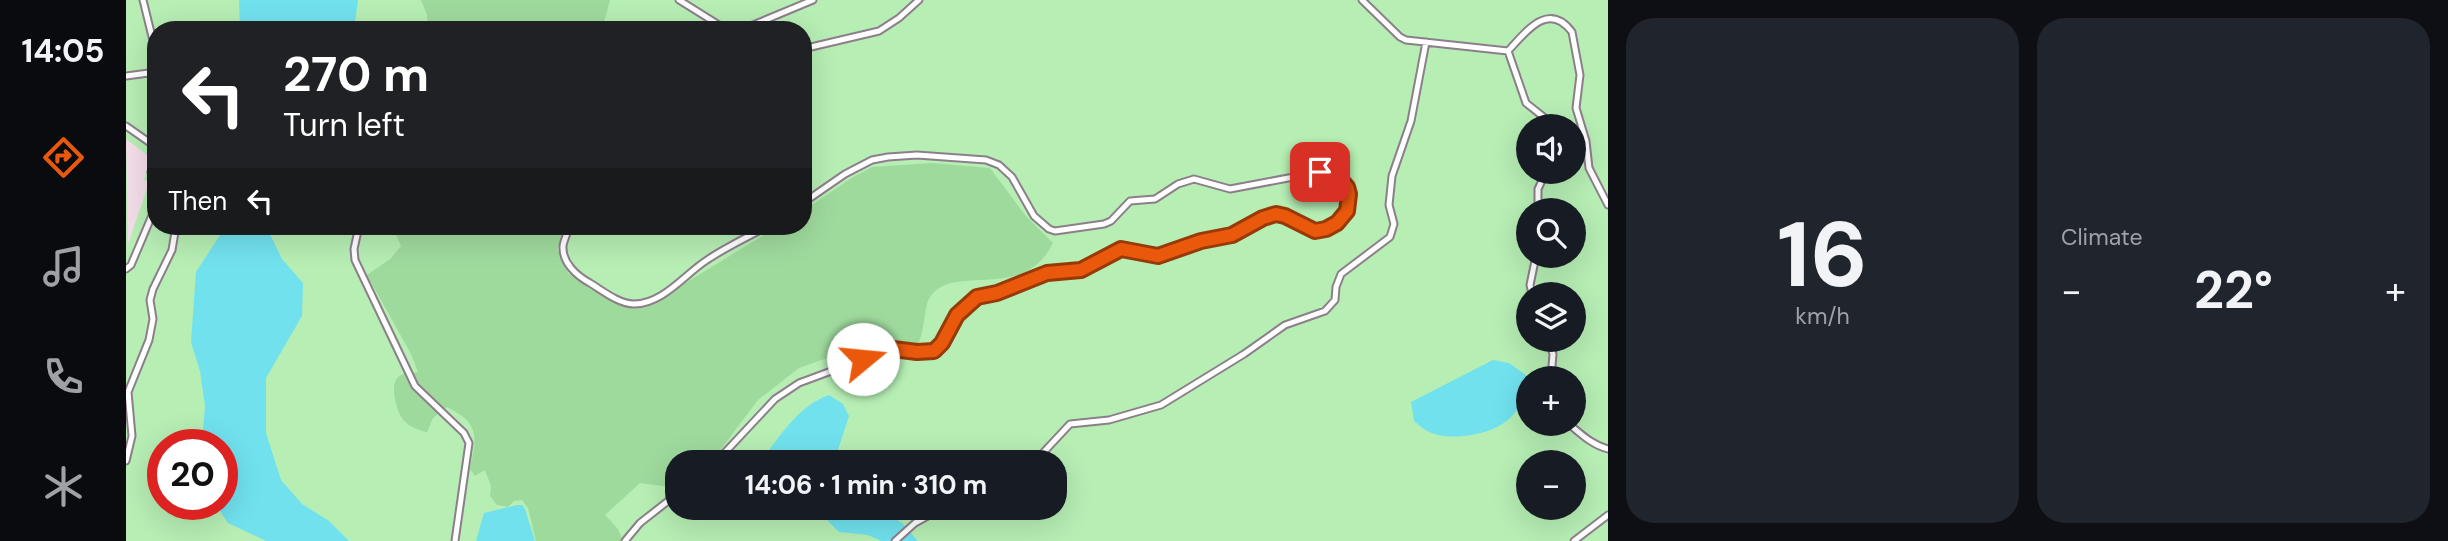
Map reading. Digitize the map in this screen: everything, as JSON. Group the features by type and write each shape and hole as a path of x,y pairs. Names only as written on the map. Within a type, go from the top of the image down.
{"lane":[{"path":"143,0 148,21"},
{"path":"679,0 712,21"},
{"path":"763,21 813,0"},
{"path":"812,47 879,31 919,0"},
{"path":"1362,0 1401,37 1508,51"},
{"path":"1508,51 1537,21 1557,20 1572,32 1580,75 1576,108 1586,141 1590,168 1608,205"},
{"path":"1046,450 1070,424 1109,421 1161,405 1244,354 1278,329 1325,311 1331,305 1335,300 1335,287 1341,274 1390,237 1394,224 1389,205 1392,176 1411,121 1426,42"},
{"path":"1508,51 1526,103 1540,114"},
{"path":"126,76 147,73"},
{"path":"126,126 147,141"},
{"path":"727,450 775,399 799,383 888,350 898,348 917,352 934,351 942,343 957,315 977,297 997,293 1047,273 1081,270 1121,249 1158,256 1201,241 1225,238 1276,214 1315,231 1326,229 1337,223 1347,211 1349,194 1341,180 1320,172 1230,189 1194,180 1178,184 1155,199 1130,201 1111,221 1104,224 1055,232 1038,222 1012,177 992,161 917,155 872,160 845,174 812,197"},
{"path":"126,269 131,265 147,227"},
{"path":"126,461 132,436 128,392 136,365 149,340 153,319 150,300 172,250 174,235"},
{"path":"357,235 355,260 415,386 464,433 469,443 455,541"},
{"path":"566,235 564,253 574,271 621,301 634,304 649,300 674,287 706,260 752,235"},
{"path":"1583,436 1599,447 1608,449"},
{"path":"625,541 640,523 665,503"},
{"path":"1574,541 1608,515"},
{"path":"895,541 920,520"}],"green space":[{"path":"126,0 1608,0 1608,541 126,541"},
{"path":"421,0 610,0 604,21 427,21"},
{"path":"932,163 990,168 1025,215 1053,243 1040,261 1024,272 1007,278 955,282 941,287 928,301 918,344 879,342 799,368 758,400 720,450 665,450 665,486 640,483 605,515 618,529 623,541 536,541 528,508 522,500 514,501 508,507 497,505 490,496 491,486 485,470 475,476 470,469 474,432 466,419 447,407 433,418 427,432 404,421 400,414 394,395 397,378 418,372 411,354 367,275 390,259 401,246 396,235 562,235 557,249 568,273 625,307 649,305 764,235 812,235 812,205 872,167"}],"water":[{"path":"239,0 358,0 355,21 240,21"},
{"path":"220,235 270,235 282,259 303,283 302,316 266,378 266,433 281,480 302,504 329,521 349,541 266,541 228,523 226,520 238,520 238,429 203,429 205,406 200,371 191,342 196,272"},
{"path":"1493,360 1509,363 1516,368 1516,412 1500,426 1489,431 1456,437 1429,432 1414,421 1411,402"},
{"path":"829,395 843,404 849,416 838,450 769,450 794,419 819,399"},
{"path":"522,505 525,509 535,541 476,541 484,513"},
{"path":"898,520 918,541 881,541 868,535 839,532 828,521"}],"building":[{"path":"126,139 147,155 144,179 147,181 147,189 128,244"}],"route":[{"path":"863,359 898,348 917,352 934,351 942,343 957,315 977,297 997,293 1047,273 1081,270 1121,249 1158,256 1201,241 1225,238 1276,214 1315,231 1326,229 1337,223 1347,211 1349,194 1341,180 1320,172"}]}
